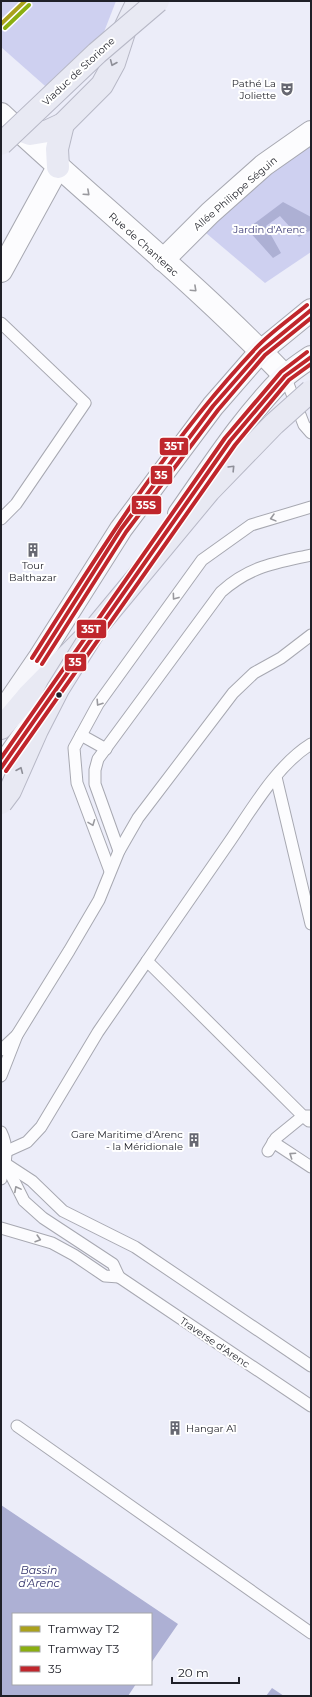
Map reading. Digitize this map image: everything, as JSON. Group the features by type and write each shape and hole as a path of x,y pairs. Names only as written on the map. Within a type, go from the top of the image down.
{"highway":[{"path":"17,129 30,134 48,131 64,124 102,86 114,63 126,26 138,1"},
{"name":"Viaduc de Storione","path":"1,144 97,53 158,1"},
{"path":"58,167 57,149 64,124"},
{"path":"1,728 28,696 98,625 209,491 274,424 311,391"},
{"path":"1,803 10,791 37,730 58,689 98,625"}],"street":[{"name":"Rue de Chanterac","path":"1,114 58,167 163,260 261,351 285,376"},
{"name":"Allée Philippe Séguin","path":"163,260 210,213 264,165 311,132"},
{"path":"1,271 58,167"},
{"path":"1,714 40,657 121,530 213,406 261,351 311,310"},
{"path":"1,768 230,441 285,376 311,357"}],"lane":[{"path":"1,323 85,403 16,504 1,519"},
{"path":"285,376 311,391"},
{"path":"285,376 304,425 311,433"},
{"path":"110,871 77,783 74,748 98,704 202,560 251,525 311,507"},
{"path":"119,851 95,784 95,770 98,759 221,592 246,572 262,566 311,555"},
{"path":"1,1076 16,1035 69,951 95,906 119,851 138,818 233,693 254,673 281,658 311,634"},
{"path":"81,735 106,749"},
{"path":"6,1151 27,1142 41,1128 98,1032 246,817 276,777 291,760 311,744"},
{"path":"276,777 311,924"},
{"path":"147,962 308,1118 284,1130 271,1147 311,1168"},
{"path":"1,1050 16,1035"},
{"path":"1,1132 6,1151 6,1164 1,1179"},
{"path":"6,1164 32,1181 63,1211 135,1247 311,1366"},
{"name":"Traverse d'Arenc","path":"6,1164 24,1201 43,1218 95,1254 113,1264 119,1278"},
{"name":"Traverse d'Arenc","path":"1,1228 52,1244 63,1249 105,1276 119,1278 311,1406"},
{"path":"63,1249 95,1254"},
{"path":"17,1426 311,1632"}],"green space":[{"path":"2,1 116,1 97,50 61,100 1,47"},
{"name":"Jardin d’Arenc","path":"311,141 311,252 265,283 206,233 226,211 272,168"}],"water":[{"path":"283,202 311,217 311,230 299,237 280,216 266,226 281,253 273,258 247,229"},
{"name":"Bassin d'Arenc","path":"1,1505 178,1624 152,1662 152,1613 12,1613 12,1685 135,1685 128,1696 1,1696"},
{"path":"272,1688 284,1696 266,1696"}],"tram line":[{"name":"T2","path":"1,24 25,1"},
{"name":"T3","path":"5,28 29,5"}],"transit line":[{"name":"35T","path":"32,658 83,577 137,497 194,420 224,383 256,348 274,331 307,305"},
{"name":"35","path":"37,661 121,529 213,406 261,351 311,310"},
{"name":"35S","path":"42,664 126,532 218,410 265,355 311,318"},
{"name":"35T","path":"1,758 225,438 281,372 307,352"},
{"name":"35","path":"1,768 230,441 285,376 311,357"},
{"name":"35S","path":"6,771 235,445 289,380 311,364"}],"place":[{"name":"Pathé La Joliette","path":"287,89"},
{"name":"Tour Balthazar","path":"33,550"},
{"name":"Gare Maritime d'Arenc - la Méridionale","path":"194,1140"},
{"name":"Hangar A1","path":"175,1428"}]}
